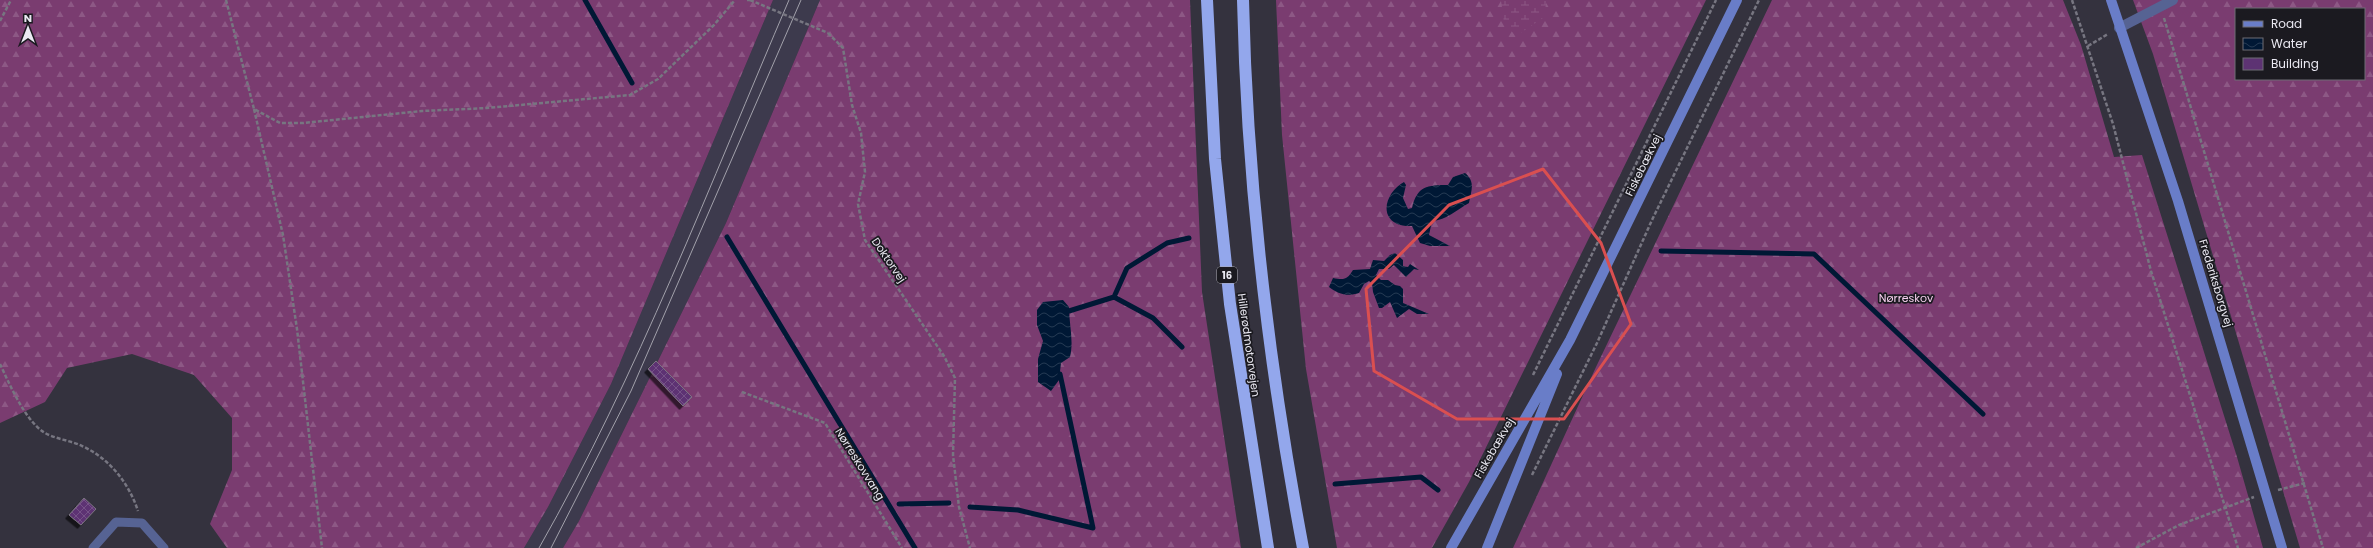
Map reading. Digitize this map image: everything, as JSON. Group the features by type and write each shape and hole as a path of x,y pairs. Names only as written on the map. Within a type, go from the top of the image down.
{"highway":[{"name":"Hillerødmotorvejen","path":"1207,0 1215,159 1230,304 1268,548"},
{"name":"Hillerødmotorvejen","path":"1243,0 1251,159 1264,298 1303,548"}],"street":[{"name":"Fiskebækvej","path":"1451,548 1570,340 1737,0"},
{"name":"Frederiksborgvej","path":"2105,0 2119,28"},
{"name":"Frederiksborgvej","path":"2111,0 2119,28 2178,201 2282,548"},
{"path":"2119,28 2173,0"},
{"name":"Fiskebækvej","path":"1487,548 1570,340"}],"lane":[{"path":"93,548 116,522 142,523 164,548"}],"path":[{"path":"0,21 11,0"},
{"path":"226,0 254,109 283,235 298,336 322,548"},
{"path":"254,109 280,123 303,123 422,111 487,108 630,95 658,79 714,25 735,0"},
{"name":"Doktorvej","path":"749,0 828,33 843,48 852,105 861,132 865,172 858,204 865,240 944,356 955,378 953,455 959,507 970,548"},
{"path":"1531,379 1716,0"},
{"path":"1531,478 1597,343 1652,220 1760,0"},
{"path":"2072,0 2088,46 2122,157 2151,271 2238,548"},
{"path":"2161,6 2305,483 2323,548"},
{"path":"2088,46 2119,28"},
{"path":"0,364 17,400 42,431 82,446 108,462 133,495 142,523"},
{"name":"Nørreskovvang","path":"742,392 825,423 902,548"},
{"path":"2136,548 2179,525 2266,493 2305,483"}],"highlighted area":[{"path":"1543,169 1601,243 1631,324 1564,419 1457,419 1374,371 1366,289 1449,205"}],"shaded area":[{"path":"773,0 820,0 726,223 579,521 563,548 524,548 548,507 611,384"}],"green space":[{"path":"0,0 773,0 611,384 548,507 524,548 227,548 210,524 232,470 232,418 194,375 132,354 67,368 45,402 0,423"},
{"path":"820,0 1190,0 1202,292 1241,548 563,548 579,521 726,223"},
{"path":"1276,0 1706,0 1469,482 1432,548 1337,548 1306,369 1282,135"},
{"path":"1501,0 1547,0 1543,18 1516,36 1504,23"},
{"name":"Nørreskov","path":"1772,0 2063,0 2081,45 2114,157 2142,155 2237,457 2263,548 1513,548 1596,367"},
{"path":"2133,0 2373,0 2373,548 2300,548 2153,54"}],"water":[{"path":"1465,173 1472,183 1469,203 1447,217 1432,221 1429,235 1450,246 1430,246 1420,243 1412,226 1400,225 1393,221 1389,216 1387,204 1389,197 1398,186 1404,182 1406,185 1403,198 1408,209 1412,208 1417,195 1424,188 1429,186 1448,185 1453,177"},
{"path":"1395,253 1403,260 1403,266 1408,267 1410,264 1419,270 1414,269 1406,277 1394,265 1389,269 1379,269 1376,275 1381,280 1388,280 1403,289 1403,303 1429,314 1417,314 1409,309 1397,318 1390,302 1382,308 1379,308 1373,292 1372,283 1369,281 1364,284 1359,293 1351,295 1343,294 1329,287 1333,278 1345,278 1349,276 1353,270 1370,269 1373,260 1384,261 1390,255"},
{"path":"1063,300 1069,307 1071,351 1070,357 1061,363 1059,380 1051,391 1038,382 1038,359 1043,341 1037,325 1037,310 1043,302"}],"building":[{"path":"656,361 692,397 683,406 648,369"},
{"path":"84,498 96,509 81,525 69,515"}],"waterway":[{"path":"585,0 632,83"},
{"path":"727,237 915,548"},
{"path":"1114,297 1127,268 1167,243 1189,238"},
{"path":"1661,251 1814,254 1983,414"},
{"path":"1069,311 1114,297 1153,318 1182,347"},
{"path":"970,507 1018,510 1093,528 1060,374"},
{"path":"1335,484 1421,477 1438,490"},
{"path":"899,504 949,503"}],"tram line":[{"path":"539,548 575,482 641,347 672,278 789,0"},
{"path":"551,548 631,391 801,0"}]}
